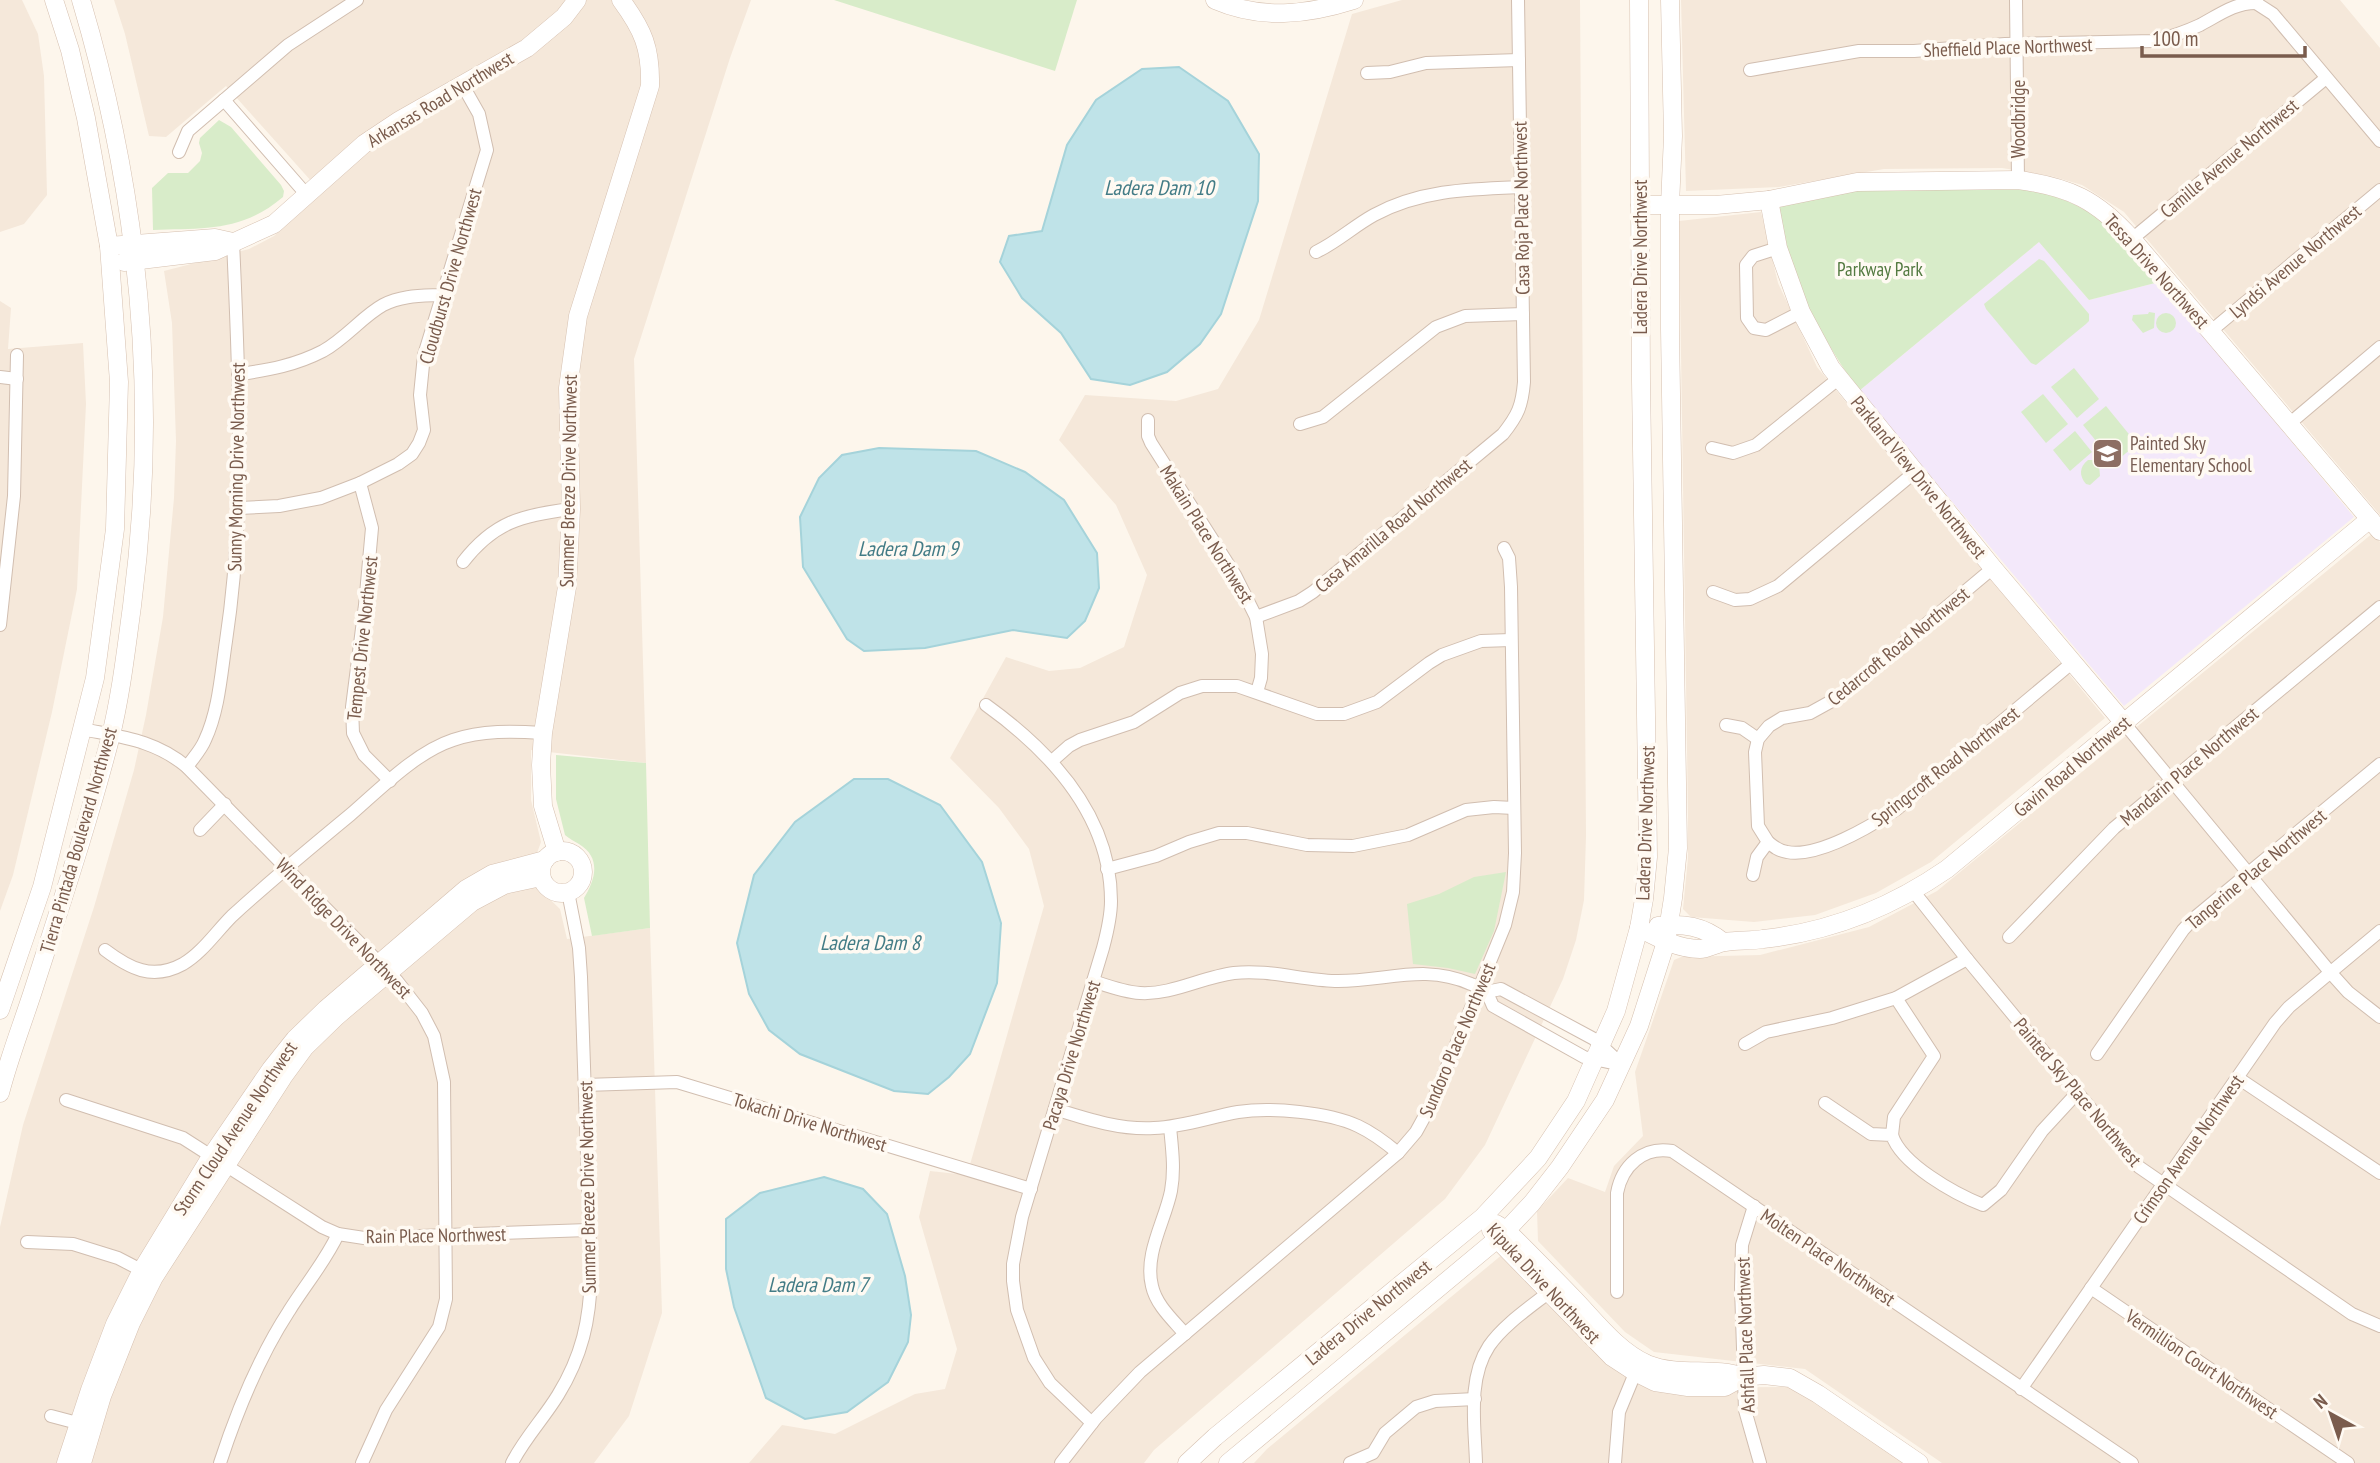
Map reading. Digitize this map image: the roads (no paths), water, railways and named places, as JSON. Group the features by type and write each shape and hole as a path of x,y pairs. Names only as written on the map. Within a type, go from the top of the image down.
{"street":[{"name":"Tierra Pintada Boulevard Northwest","path":"0,1010 42,887 95,678 115,529 120,382 109,255 86,118 70,50 54,0"},
{"name":"Tierra Pintada Boulevard Northwest","path":"0,1093 78,854 111,735 130,620 141,518 144,410 135,252 105,87 82,0"},
{"path":"179,152 188,131 288,45 357,0"},
{"name":"Arkansas Road Northwest","path":"109,255 215,238 233,242 274,224 380,132 527,48 564,18 577,0"},
{"name":"Summer Breeze Drive Northwest","path":"548,863 541,765 543,733 567,587 570,509 568,388 578,316 650,86 650,62 646,43 638,23 621,0"},
{"path":"1215,0 1255,13 1276,13 1317,10 1354,0"},
{"name":"Casa Roja Place Northwest","path":"1518,0 1524,382 1523,400 1518,416"},
{"name":"Ladera Drive Northwest","path":"1187,1463 1214,1437 1483,1217 1538,1158 1576,1101 1616,1011 1639,928 1648,858 1639,0"},
{"name":"Ladera Drive Northwest","path":"1228,1463 1502,1234 1532,1203 1583,1136 1605,1100 1639,1026 1667,934 1678,848 1670,0"},
{"name":"Woodbridge","path":"2016,0 2018,180"},
{"path":"2256,1 2273,14 2380,141"},
{"name":"Sheffield Place Northwest","path":"1750,70 1859,51 1914,51 2017,43 2154,41 2177,35 2234,6 2256,1"},
{"path":"1367,73 1390,72 1426,63 1519,60"},
{"name":"Camille Avenue Northwest","path":"2132,239 2326,78"},
{"name":"Cloudburst Drive Northwest","path":"239,508 279,506 321,498 398,464 412,454 419,443 424,430 420,396 424,355 487,150 479,114 462,84"},
{"path":"224,100 306,194"},
{"name":"Tessa Drive Northwest","path":"1640,205 1716,205 1769,200 1857,181 2018,180 2044,183 2073,192 2102,209 2132,239 2289,424 2376,520"},
{"path":"1316,253 1374,215 1400,203 1456,189 1521,187"},
{"name":"Lyndsi Avenue Northwest","path":"2211,331 2380,190"},
{"name":"Parkland View Drive Northwest","path":"1769,200 1779,248 1801,312 1838,379 2124,723"},
{"name":"Sunny Morning Drive Northwest","path":"187,767 205,742 215,712 232,601 239,508 240,374 233,242"},
{"path":"1779,248 1753,256 1746,264 1747,318 1754,328 1766,330 1801,312"},
{"path":"240,374 274,370 314,355 349,334 383,306 407,296 442,295"},
{"path":"1300,424 1323,417 1436,327 1465,316 1523,314"},
{"path":"2289,424 2380,347"},
{"path":"0,625 14,496 17,355"},
{"path":"0,377 16,379"},
{"path":"1712,448 1733,453 1756,446 1838,379"},
{"name":"Casa Amarilla Road Northwest","path":"1256,617 1299,601 1313,592 1503,434 1518,416"},
{"name":"Makain Place Northwest","path":"1148,420 1151,443 1235,575 1256,617 1262,654 1261,678 1257,692"},
{"path":"1713,592 1735,600 1750,599 1772,590 1915,472"},
{"name":"Tempest Drive Northwest","path":"359,483 372,528 352,707 353,733 363,755 390,781"},
{"path":"463,562 479,541 513,521 531,514 570,509"},
{"name":"Gavin Road Northwest","path":"1639,928 1667,934 1707,929 1723,942 1765,939 1817,930 1869,913 1914,892 1947,869 2376,520"},
{"name":"Sundoro Place Northwest","path":"1061,1463 1140,1372 1398,1153 1416,1132 1432,1103 1483,990 1513,892 1515,873 1511,587 1508,558 1504,548"},
{"name":"Cedarcroft Road Northwest","path":"1758,739 1769,726 1782,718 1810,713 1839,697 1993,568"},
{"name":"Mandarin Place Northwest","path":"2008,937 2114,828 2380,607"},
{"path":"1052,761 1080,740 1134,722 1189,689 1237,686 1317,713 1344,714 1377,702 1442,655 1481,641 1511,640"},
{"name":"Springcroft Road Northwest","path":"1768,842 1785,852 1804,852 1871,826 1897,809 2073,662"},
{"name":"Pacaya Drive Northwest","path":"986,705 1031,739 1066,777 1088,815 1100,843 1111,890 1110,919 1023,1217 1013,1264 1017,1310 1031,1351 1059,1393 1093,1423"},
{"path":"2124,723 2330,972 2348,992 2380,1017"},
{"path":"1726,725 1742,728 1758,739 1755,752 1758,825 1768,842 1757,857 1753,875"},
{"name":"Wind Ridge Drive Northwest","path":"82,729 154,745 187,767 384,967 422,1013 439,1053 444,1082 446,1299 439,1327 386,1410 362,1463"},
{"path":"105,950 129,968 153,972 181,965 194,956 231,917 287,868 424,755 452,740 500,731 543,733"},
{"name":"Tangerine Place Northwest","path":"2097,1054 2183,930 2380,764"},
{"path":"200,830 225,804"},
{"path":"1107,869 1156,856 1189,842 1219,834 1247,833 1307,845 1353,846 1408,835 1466,810 1514,808"},
{"path":"568,852 574,855 583,867 581,882 568,892 554,892 548,888 548,863 568,852"},
{"name":"Storm Cloud Avenue Northwest","path":"66,1463 102,1396 148,1274 219,1160 304,1047 384,967 472,902 548,863"},
{"name":"Summer Breeze Drive Northwest","path":"512,1463 559,1394 580,1350 590,1311 579,948 568,892"},
{"name":"Painted Sky Place Northwest","path":"1914,892 2139,1167 2352,1314 2380,1326"},
{"name":"Crimson Avenue Northwest","path":"2021,1389 2275,1023 2288,1007 2380,931"},
{"path":"1745,1044 1766,1031 1832,1018 1896,998 1967,959"},
{"path":"1093,981 1126,991 1149,993 1175,989 1233,973 1337,981 1379,979 1422,972 1455,977 1483,990 1501,989 1594,1039 1597,1053"},
{"path":"1483,990 1493,1006 1584,1057 1597,1053 1622,1065"},
{"path":"1896,998 1934,1056 1894,1117 1892,1135 1895,1145 1908,1160 1964,1197 1983,1205 2001,1190 2042,1131 2077,1093"},
{"path":"2238,1078 2380,1172"},
{"name":"Tokachi Drive Northwest","path":"585,1085 677,1082 1031,1189"},
{"name":"Rain Place Northwest","path":"66,1100 183,1138 322,1227 338,1234 363,1238 589,1230"},
{"path":"1825,1103 1871,1135 1892,1135"},
{"path":"1055,1109 1105,1124 1139,1128 1170,1126 1242,1111 1323,1116 1358,1126 1398,1153"},
{"path":"1170,1126 1173,1179 1152,1257 1150,1277 1154,1294 1185,1334"},
{"name":"Molten Place Northwest","path":"1617,1292 1617,1193 1620,1180 1637,1158 1661,1149 1672,1151 2132,1463"},
{"name":"Ashfall Place Northwest","path":"1754,1206 1742,1245 1743,1377 1745,1410 1760,1463"},
{"name":"Kipuka Drive Northwest","path":"1483,1217 1554,1288 1612,1357 1638,1366 1656,1382 1688,1387 1725,1387 1743,1377 1764,1375 1790,1378 1919,1463"},
{"path":"220,1463 263,1356 288,1312 331,1251 338,1234"},
{"path":"27,1242 73,1244 118,1258 148,1274"},
{"path":"1476,1463 1476,1376 1482,1359 1490,1345 1554,1288"},
{"name":"Vermillion Court Northwest","path":"2091,1288 2348,1463"},
{"path":"1615,1463 1619,1412 1638,1366"},
{"path":"1350,1463 1373,1453 1385,1433 1416,1407 1435,1401 1475,1399"},
{"path":"51,1416 87,1425"},
{"name":"Storm Cloud Avenue Northwest","path":"82,1463 87,1425"}],"water":[{"name":"Ladera Dam 10","path":"1179,67 1228,101 1259,154 1258,201 1221,314 1200,344 1167,372 1130,385 1091,379 1061,333 1022,298 1000,262 1009,236 1042,231 1067,145 1096,100 1142,69"},
{"name":"Ladera Dam 9","path":"879,448 976,451 1025,472 1064,500 1097,553 1099,588 1085,621 1067,638 1013,630 925,648 864,651 847,639 803,567 800,517 819,478 842,455"},
{"name":"Ladera Dam 8","path":"854,779 888,779 940,805 982,862 1001,923 997,983 970,1054 949,1077 928,1094 894,1091 800,1054 769,1030 749,994 737,943 754,875 795,822"},
{"name":"Ladera Dam 7","path":"824,1177 863,1189 887,1214 905,1276 911,1315 908,1342 888,1382 847,1412 805,1419 766,1398 734,1307 726,1269 726,1219 760,1193"}],"place":[{"name":"Painted Sky Elementary School","path":"2107,454"}],"park label":[{"name":"Parkway Park","path":"1880,269"}]}
